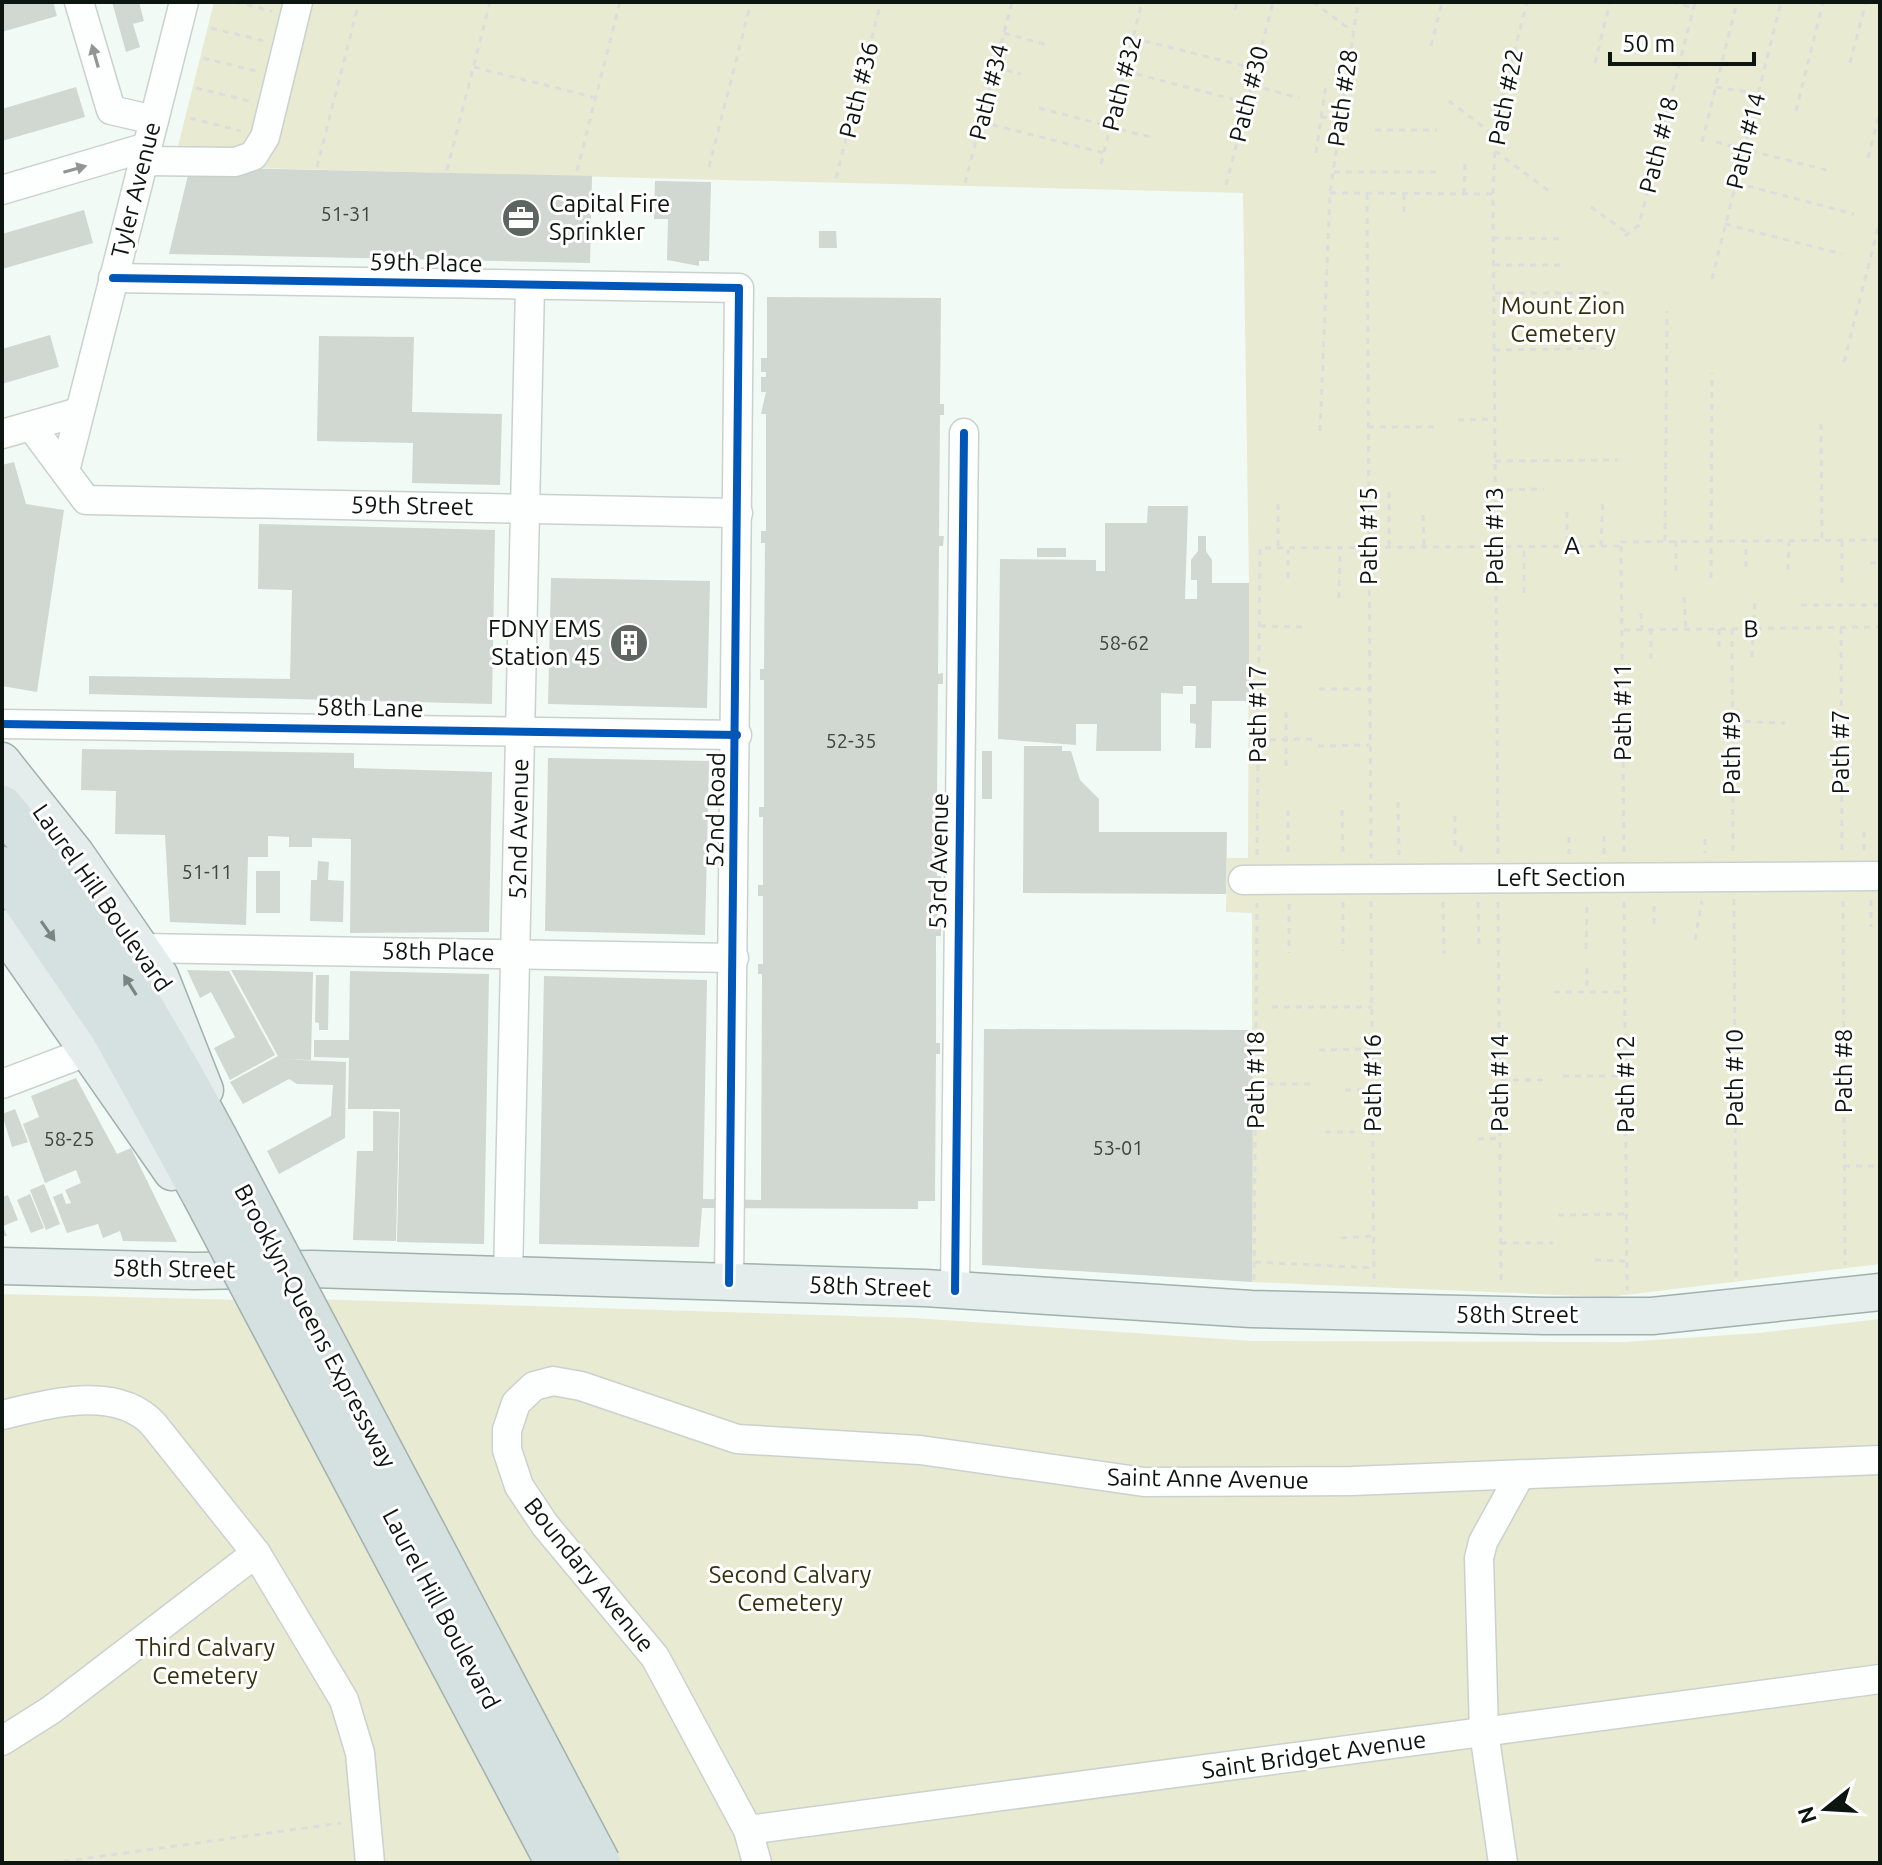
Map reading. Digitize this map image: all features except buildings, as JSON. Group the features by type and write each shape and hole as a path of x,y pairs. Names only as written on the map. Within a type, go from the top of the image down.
{"highway":[{"name":"Brooklyn-Queens Expressway","path":"2,807 60,882 134,991 219,1185 557,1863"},
{"name":"Brooklyn-Queens Expressway","path":"2,868 219,1185 599,1863"}],"main road":[{"name":"Laurel Hill Boulevard","path":"2,761 76,854 142,948 177,1012 262,1241 261,1270"},
{"name":"Laurel Hill Boulevard","path":"2,928 217,1237 261,1270 575,1863"},
{"name":"58th Street","path":"2,1266 729,1283 955,1291 1251,1309 1545,1316 1652,1316 1880,1292"}],"street":[{"path":"79,2 111,110 154,120"},
{"name":"Tyler Avenue","path":"65,471 184,2"},
{"path":"2,190 146,154 235,162 253,156 265,137 296,9"},
{"name":"59th Place","path":"113,278 739,288"},
{"name":"52nd Avenue","path":"508,1276 530,285"},
{"name":"52nd Road","path":"729,1283 737,735 739,288"},
{"path":"2,434 79,412"},
{"path":"31,426 65,471"},
{"name":"53rd Avenue","path":"955,1291 964,433"},
{"name":"59th Street","path":"65,471 86,500 738,513"},
{"name":"58th Lane","path":"2,724 737,735"},
{"name":"Left Section","path":"1250,880 1875,876"},
{"name":"58th Place","path":"142,948 734,958"},
{"path":"2,1084 89,1051"},
{"name":"Saint Anne Avenue","path":"512,1411 528,1390 546,1382 561,1382 737,1439 908,1449 1119,1480 1191,1484 1520,1475 1880,1460"},
{"path":"2,1415 105,1401 136,1409 154,1425 256,1553 292,1609 349,1711 361,1762 370,1863"},
{"name":"Boundary Avenue","path":"512,1411 507,1450 519,1486 545,1525 655,1657 748,1830 757,1863"},
{"path":"1503,1863 1484,1732 1480,1553 1520,1475"},
{"path":"2,1741 51,1710 256,1553"},
{"name":"Saint Bridget Avenue","path":"748,1830 1880,1679"}],"path":[{"path":"235,2 296,9"},
{"path":"317,167 359,2"},
{"path":"447,170 490,2"},
{"path":"577,171 620,2"},
{"path":"709,167 751,2"},
{"path":"1235,10 1237,2"},
{"path":"1313,2 1352,31"},
{"path":"1431,46 1442,2"},
{"path":"1595,63 1610,2"},
{"path":"1672,2 1694,8"},
{"path":"1702,142 1737,2"},
{"path":"1796,111 1823,2"},
{"path":"1850,63 1866,2"},
{"path":"211,28 287,47"},
{"path":"1004,33 1050,46"},
{"path":"1133,38 1256,69"},
{"path":"203,58 280,77"},
{"path":"474,67 596,98"},
{"path":"995,67 1021,74"},
{"path":"1125,71 1247,103"},
{"path":"1316,153 1326,84"},
{"path":"1251,85 1299,98"},
{"path":"1716,87 1747,92"},
{"path":"196,88 272,107"},
{"path":"1449,101 1496,135"},
{"path":"1039,108 1150,137"},
{"path":"1868,158 1880,111"},
{"path":"1321,117 1340,119"},
{"path":"190,118 265,137"},
{"path":"981,122 1104,153"},
{"path":"1375,130 1437,130"},
{"path":"1716,142 1830,171"},
{"path":"1495,151 1549,191"},
{"path":"1464,194 1465,159"},
{"path":"1333,172 1438,172"},
{"path":"1736,183 1854,214"},
{"path":"1330,193 1493,194"},
{"path":"1404,194 1404,218"},
{"path":"1844,362 1880,220"},
{"path":"1725,224 1842,254"},
{"path":"1493,238 1563,239"},
{"path":"1493,265 1562,265"},
{"path":"1494,293 1615,293"},
{"path":"1665,541 1667,311"},
{"path":"1494,350 1616,348"},
{"path":"1711,578 1712,373"},
{"path":"1458,420 1495,419"},
{"path":"1821,424 1822,540"},
{"path":"1368,427 1436,427"},
{"path":"1495,461 1618,460"},
{"path":"1495,490 1544,489"},
{"path":"1389,492 1389,547"},
{"path":"1278,498 1278,548"},
{"path":"1601,546 1603,498"},
{"path":"1567,512 1567,546"},
{"path":"1423,515 1424,547"},
{"path":"1788,570 1789,540"},
{"path":"1842,540 1842,583"},
{"path":"1676,541 1676,576"},
{"path":"1746,541 1746,567"},
{"path":"1524,547 1524,593"},
{"path":"1288,548 1288,578"},
{"path":"1339,598 1340,548"},
{"path":"1870,563 1880,563"},
{"path":"1684,597 1686,629"},
{"path":"1752,657 1755,599"},
{"path":"1801,605 1880,605"},
{"path":"1641,613 1642,629"},
{"path":"1259,626 1304,627"},
{"path":"1651,629 1651,665"},
{"path":"1719,629 1719,653"},
{"path":"1319,689 1370,689"},
{"path":"1286,712 1286,771"},
{"path":"1732,721 1785,723"},
{"path":"1258,740 1314,739"},
{"path":"1318,746 1370,745"},
{"path":"1398,802 1400,879"},
{"path":"1455,816 1455,847 1461,847 1470,878 1479,946"},
{"path":"1871,927 1875,876"},
{"path":"1444,954 1470,878"},
{"path":"1586,949 1588,878"},
{"path":"1587,968 1587,992"},
{"path":"1554,992 1625,992"},
{"path":"1272,1007 1372,1007"},
{"path":"1319,1050 1373,1049"},
{"path":"1563,1076 1625,1076"},
{"path":"1499,1080 1545,1080"},
{"path":"1256,1084 1315,1084"},
{"path":"1345,1090 1373,1090"},
{"path":"1325,1132 1373,1132"},
{"path":"1478,1139 1500,1138"},
{"path":"1844,1166 1880,1166"},
{"path":"1558,1215 1627,1214"},
{"path":"1341,1238 1374,1235"},
{"path":"1501,1243 1553,1243"},
{"path":"1595,1260 1627,1261"},
{"path":"1254,1262 1374,1268"},
{"path":"52,1863 367,1819"}],"green space":[{"name":"Mount Zion Cemetery","path":"214,2 1880,2 1880,1264 1608,1297 1252,1282 1252,913 1226,912 1227,858 1248,858 1249,583 1243,193 173,166"},
{"name":"Third Calvary Cemetery","path":"2,1294 243,1300 539,1863 2,1863"},
{"name":"Second Calvary Cemetery","path":"311,1299 914,1318 1252,1341 1624,1342 1759,1333 1880,1319 1880,1863 609,1863"}],"cycle path":[{"path":"113,278 739,288 729,1283"},
{"path":"955,1291 964,433"},
{"path":"2,724 737,735"}],"place":[{"name":"Capital Fire Sprinkler","path":"521,218"},
{"name":"FDNY EMS Station 45","path":"629,643"}]}
